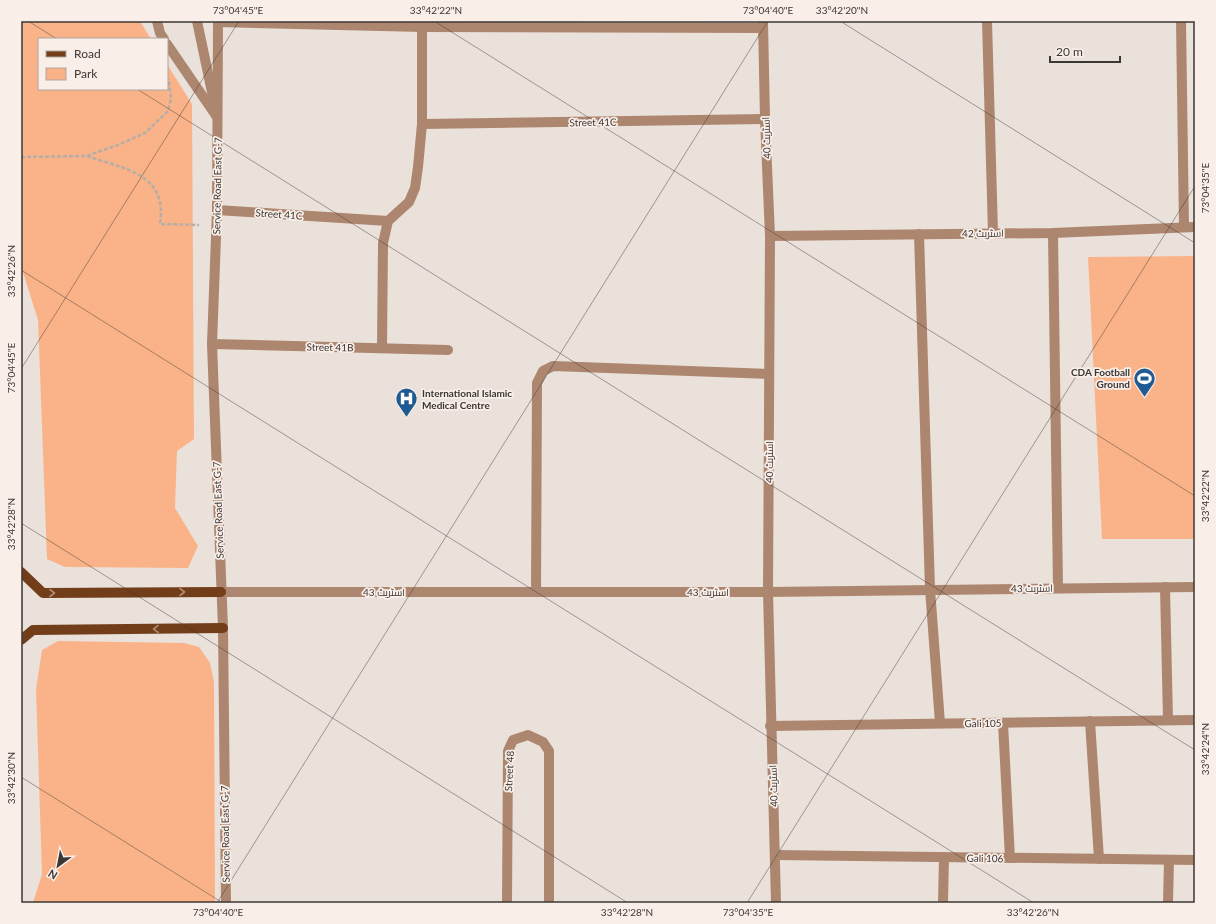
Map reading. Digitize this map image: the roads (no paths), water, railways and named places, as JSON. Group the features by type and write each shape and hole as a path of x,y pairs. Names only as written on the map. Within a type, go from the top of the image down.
{"main road":[{"path":"21,572 43,593 221,592"},
{"path":"21,640 33,630 223,628"}],"street":[{"path":"157,21 160,33 163,38"},
{"name":"Service Road East G-7","path":"197,21 217,117"},
{"path":"218,21 422,27 763,25"},
{"name":"Service Road East G-7","path":"218,21 217,225 212,344 223,628 226,903"},
{"path":"987,21 993,233"},
{"path":"1181,21 1184,227"},
{"name":"اسٹریٹ 40","path":"763,25 770,236 768,592 770,726 776,903"},
{"path":"382,348 383,243 388,221 409,202 416,188 422,124 422,27"},
{"path":"168,45 217,117"},
{"name":"Street 41C","path":"422,124 765,119"},
{"name":"Street 41C","path":"217,210 388,221"},
{"name":"اسٹریٹ 42","path":"770,236 1053,233 1195,227"},
{"path":"1053,233 1058,588"},
{"path":"919,234 930,589 940,723"},
{"name":"Street 41B","path":"212,344 448,350"},
{"path":"536,592 537,383 542,371 553,366 769,374"},
{"path":"1165,587 1168,720"},
{"name":"اسٹریٹ 43","path":"221,592 768,592 1195,587"},
{"name":"Gali 105","path":"770,726 1195,720"},
{"path":"1090,721 1099,859"},
{"path":"1003,723 1010,858"},
{"name":"Street 48","path":"507,903 508,750 514,740 528,735 543,742 549,751 549,903"},
{"name":"Gali 106","path":"775,855 1195,860"},
{"path":"943,903 944,857"},
{"path":"1168,903 1169,860"}],"place":[{"name":"CDA Football Ground","path":"1145,398"},
{"name":"International Islamic Medical Centre","path":"406,418"}]}
